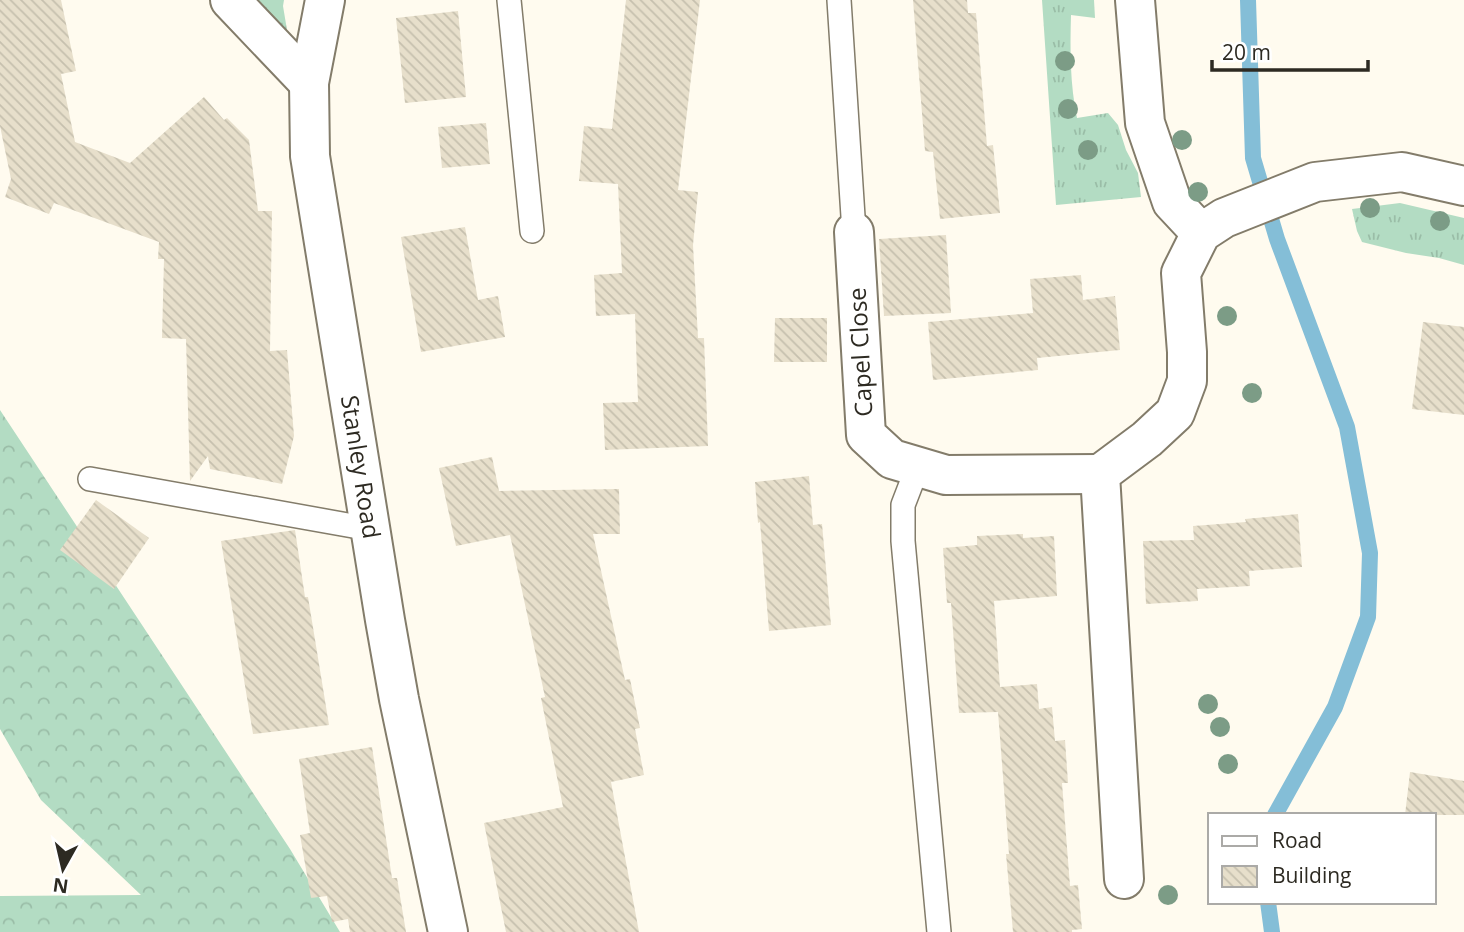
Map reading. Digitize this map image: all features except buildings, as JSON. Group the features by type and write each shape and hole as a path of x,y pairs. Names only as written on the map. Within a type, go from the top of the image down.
{"street":[{"path":"230,0 309,83"},
{"name":"Stanley Road","path":"326,0 309,83 310,156 399,699 448,932"},
{"path":"1135,0 1145,123 1172,202 1212,226"},
{"path":"1124,879 1100,474 1147,439 1175,413 1187,381 1181,273 1212,226 1315,182 1402,172 1464,186"},
{"name":"Capel Close","path":"854,232 866,435 892,459 946,475 1100,474"}],"lane":[{"path":"509,0 532,231"},
{"path":"839,0 854,232"},
{"path":"918,466 904,505 903,541 939,932"},
{"path":"90,478 370,529"}],"green space":[{"path":"244,0 284,0 288,36"},
{"path":"1042,0 1094,0 1095,18 1071,15 1071,67 1077,118 1108,113 1118,125 1126,150 1138,173 1141,197 1056,205"},
{"path":"1400,203 1464,218 1464,265 1362,242 1352,209"},
{"path":"0,410 290,849 340,932 0,932 0,896 141,895 41,800 0,729"}],"waterway":[{"path":"1248,0 1253,158 1277,239 1347,427 1370,553 1368,617 1335,707 1276,813"},
{"path":"1268,904 1272,932"}]}
